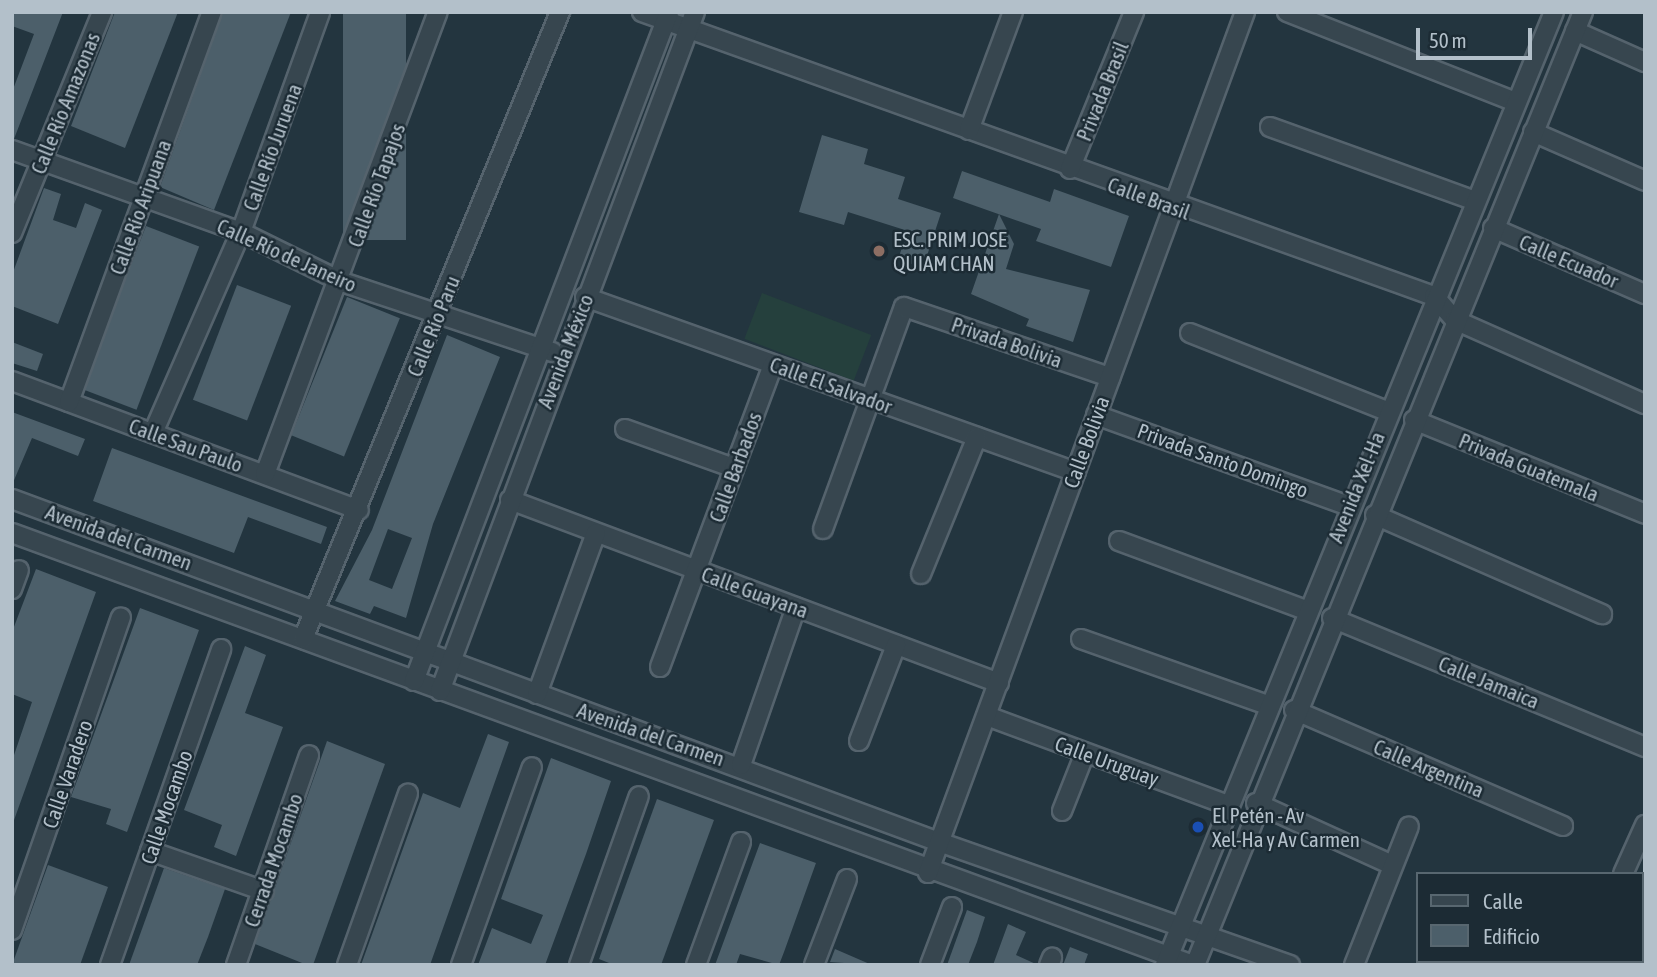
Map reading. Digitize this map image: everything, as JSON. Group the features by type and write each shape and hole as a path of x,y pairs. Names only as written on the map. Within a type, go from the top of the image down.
{"street":[{"name":"Calle Río Amazonas","path":"12,233 102,12"},
{"name":"Calle Río Aripuana","path":"69,402 212,12"},
{"name":"Calle Río Juruena","path":"153,433 242,232 320,12"},
{"name":"Calle Río Tapajos","path":"265,474 342,282 438,12"},
{"name":"Calle Río Paru","path":"303,639 359,510 561,12"},
{"name":"Calle Brasil","path":"642,12 692,21 1171,207 1434,296"},
{"path":"969,130 1013,12"},
{"name":"Privada Brasil","path":"1070,169 1133,12"},
{"name":"Calle Bolivia","path":"928,873 1245,12"},
{"path":"1287,12 1313,17 1516,102"},
{"name":"Avenida Xel-Ha","path":"1166,960 1178,924 1434,296 1554,12"},
{"name":"Avenida Xel-Ha","path":"1194,965 1256,803 1583,12"},
{"name":"Avenida México","path":"414,681 544,349 667,16"},
{"name":"Avenida México","path":"440,691 563,355 692,21"},
{"path":"1575,31 1645,62"},
{"path":"1270,127 1475,201"},
{"path":"1533,132 1645,181"},
{"name":"Calle Río de Janeiro","path":"12,150 144,194 242,232 342,282 438,316 563,355"},
{"name":"Calle Ecuador","path":"1493,229 1645,294"},
{"path":"1434,296 1455,320 1645,404"},
{"name":"Calle El Salvador","path":"585,297 1076,472"},
{"name":"Privada Bolivia","path":"871,399 904,307 1110,377"},
{"path":"1190,333 1387,411"},
{"name":"Calle Barbados","path":"660,667 773,364"},
{"name":"Calle Sau Paulo","path":"12,381 359,510"},
{"path":"822,529 871,399"},
{"name":"Privada Santo Domingo","path":"1096,415 1349,506"},
{"name":"Privada Guatemala","path":"1414,420 1645,514"},
{"path":"625,429 734,468"},
{"path":"921,574 977,437"},
{"name":"Avenida del Carmen","path":"12,499 537,694 741,765 939,842 1290,965"},
{"name":"Calle Guayana","path":"510,500 999,683"},
{"path":"1375,514 1602,614"},
{"name":"Avenida del Carmen","path":"12,533 1166,960 1194,965"},
{"path":"537,694 596,533"},
{"path":"1119,541 1306,610"},
{"path":"12,589 19,570"},
{"path":"741,765 796,607"},
{"name":"Calle Varadero","path":"12,930 16,907 121,617"},
{"name":"Calle Jamaica","path":"1332,618 1645,747"},
{"path":"1082,639 1268,705"},
{"path":"859,741 897,645"},
{"name":"Calle Mocambo","path":"110,965 221,649"},
{"name":"Calle Argentina","path":"1294,710 1563,826"},
{"name":"Calle Uruguay","path":"987,716 1227,805"},
{"path":"1062,811 1085,753"},
{"name":"Cerrada Mocambo","path":"236,965 264,891 309,755"},
{"path":"461,965 532,766"},
{"path":"347,965 408,794"},
{"path":"579,965 639,796"},
{"path":"1256,803 1392,865"},
{"path":"1354,965 1409,825"},
{"path":"1633,865 1645,825"},
{"path":"696,965 741,842"},
{"path":"150,851 264,891"},
{"path":"814,965 847,879"},
{"path":"930,965 951,907"}],"green space":[{"path":"762,293 871,335 854,381 744,339"}],"building":[{"path":"12,12 63,12 14,139 12,92 34,34 12,26"},
{"path":"115,12 178,12 125,148 71,126"},
{"path":"223,12 291,12 214,210 160,187"},
{"path":"343,12 406,12 406,240 343,240"},
{"path":"822,135 868,149 864,164 905,177 898,199 941,213 923,268 898,259 908,231 848,212 844,225 799,212"},
{"path":"962,171 1050,202 1054,189 1129,216 1111,267 1036,241 1041,229 953,198"},
{"path":"44,188 61,194 53,220 76,228 85,203 102,210 58,324 12,306 12,275"},
{"path":"999,214 1014,244 1006,269 1090,290 1073,342 1026,326 1029,319 971,294"},
{"path":"146,226 199,246 136,410 83,389"},
{"path":"237,285 291,306 247,421 193,400"},
{"path":"347,297 400,318 344,457 291,435"},
{"path":"447,335 500,357 433,524 406,618 374,606 370,614 335,601 372,530","holes":["388,529 412,538 392,589 369,580"]},
{"path":"12,342 43,354 37,371 12,363"},
{"path":"12,412 85,439 78,456 32,438 12,485"},
{"path":"112,448 327,527 321,544 248,517 234,553 93,501"},
{"path":"36,569 96,592 13,823 12,761 32,702 12,694 12,632"},
{"path":"140,608 199,630 127,832 106,824 111,809 71,797"},
{"path":"245,646 266,655 245,713 283,727 236,856 214,847 222,825 184,810"},
{"path":"488,734 509,742 430,965 361,965 423,793 460,808"},
{"path":"327,741 385,764 313,965 307,965 255,944"},
{"path":"551,758 611,781 586,854 545,965 478,965 492,928 531,944 543,915 501,899"},
{"path":"657,799 714,820 661,965 614,965 599,959"},
{"path":"760,843 816,863 784,952 779,965 740,954 736,965 715,965"},
{"path":"48,865 108,887 80,965 12,965"},
{"path":"164,868 225,889 208,937 197,965 129,965"},
{"path":"967,910 985,917 977,942 968,965 947,965"},
{"path":"1008,924 1026,932 1016,955 1038,965 993,965"},
{"path":"1070,947 1088,954 1084,965 1063,965"},
{"path":"835,949 872,965 830,962"}],"place":[{"name":"ESC. PRIM JOSE QUIAM CHAN","path":"879,251"},
{"name":"El Petén - Av Xel-Ha y Av Carmen","path":"1198,827"}]}
